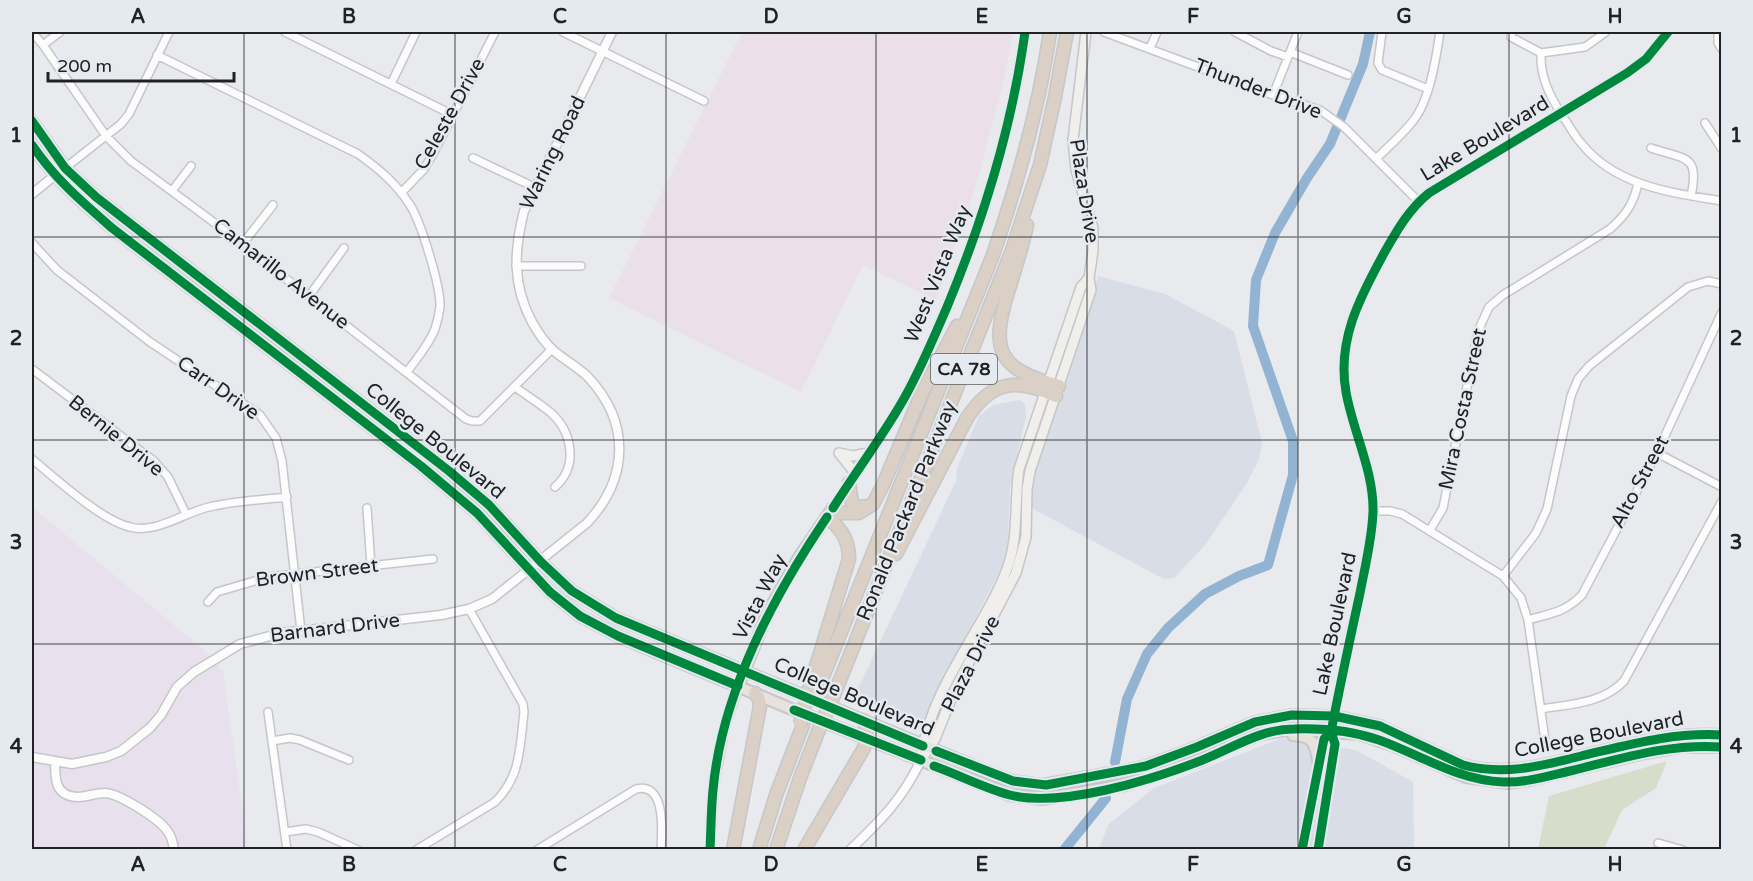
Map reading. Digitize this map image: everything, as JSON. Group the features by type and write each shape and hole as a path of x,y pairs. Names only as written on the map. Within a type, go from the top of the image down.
{"highway":[{"name":"Ronald Packard Parkway","path":"759,849 814,687 993,255 1037,103 1050,32"},
{"name":"Ronald Packard Parkway","path":"776,849 818,732 1011,253 1040,165 1067,32"},
{"path":"1040,165 1022,248 1001,314 998,335 1001,349 1008,361 1053,389"},
{"path":"814,687 849,559 846,537 830,513 859,513 873,504 921,395 953,331 972,303"},
{"path":"882,572 899,550 967,418 981,399 992,390 1011,384 1053,389"},
{"path":"852,478 852,503 858,507 873,504"},
{"path":"733,849 760,706 755,693"},
{"path":"804,849 864,748 867,739 865,721"}],"main road":[{"name":"West Vista Way","path":"830,513 902,402 922,364 971,247 1008,124 1025,32"},
{"name":"Plaza Drive","path":"921,760 926,747 925,733 937,706 1001,583 1012,552 1019,469 1091,290 1089,278 1093,251 1093,228 1076,170 1073,140 1086,32"},
{"name":"Lake Boulevard","path":"1331,732 1369,549 1373,511 1368,477 1346,393 1343,371 1352,316 1362,294 1398,228 1418,201 1627,73 1646,59 1668,32"},
{"name":"College Boulevard","path":"32,121 65,168 96,197 449,471 489,505 541,562 572,591 616,618 1013,781 1032,784 1062,783 1146,766 1255,722 1292,715 1334,716 1380,726 1426,746 1449,759 1472,767 1506,771 1529,769 1678,735 1722,735"},
{"name":"College Boulevard","path":"32,145 54,176 112,228 421,466 477,513 550,592 580,616 599,627 738,686 996,790 1017,796 1042,799 1140,782 1202,760 1257,736 1292,729 1359,734 1466,777 1507,783 1680,747 1722,747"},
{"name":"Plaza Drive","path":"926,747 935,739 949,704 1010,587 1023,555 1030,471 1053,389"},
{"path":"852,478 839,453 853,456 868,453"},
{"name":"Vista Way","path":"710,849 713,788 724,728 738,686 768,612 798,559 830,513"},
{"path":"1012,552 1023,555"},
{"path":"963,653 966,654 968,665"},
{"path":"1257,736 1302,735 1309,738 1314,742 1319,765"},
{"path":"1140,782 1144,773 1185,758 1187,751"},
{"path":"1447,770 1451,766 1468,771 1472,767"},
{"path":"996,790 1003,784 1013,781"},
{"path":"1017,796 1019,792 1031,788 1032,784"}],"street":[{"name":"Camarillo Avenue","path":"32,32 106,136 131,161 466,419 480,421 552,350"},
{"path":"43,45 60,32"},
{"path":"32,194 121,124 129,114 169,32"},
{"path":"285,32 453,115"},
{"path":"391,84 416,32"},
{"name":"Celeste Drive","path":"400,193 424,169 495,32"},
{"path":"563,32 704,101"},
{"name":"Waring Road","path":"530,570 587,524 600,509 613,486 619,456 616,421 605,399 586,376 552,350 533,323 523,301 516,266 517,237 524,211 612,32"},
{"name":"Thunder Drive","path":"1104,32 1273,95 1320,110 1344,127 1418,201"},
{"path":"1150,48 1157,32"},
{"path":"1235,32 1271,51 1289,54 1348,75"},
{"path":"1273,95 1298,32"},
{"path":"1382,32 1378,63 1382,70 1428,90"},
{"path":"1377,158 1414,121 1422,106 1428,90 1440,32"},
{"path":"1512,32 1511,37 1541,53 1585,46 1606,32"},
{"path":"1718,32 1718,43 1722,49"},
{"path":"1541,53 1543,79 1581,144 1594,158 1638,183 1662,191 1722,201"},
{"path":"157,55 358,154 384,173 410,205 418,220 440,307 434,331 406,372"},
{"path":"1705,123 1722,149"},
{"path":"1651,148 1688,161 1693,166 1695,176 1691,196"},
{"path":"473,158 534,187"},
{"path":"172,191 191,166"},
{"name":"Mira Costa Street","path":"1430,530 1443,508 1479,331 1489,307 1503,295 1611,229 1631,207 1638,183"},
{"path":"242,246 273,205"},
{"name":"Carr Drive","path":"32,243 57,270 150,342 260,415 276,438 287,497 301,631"},
{"path":"309,296 344,248"},
{"path":"516,266 581,266"},
{"path":"1503,576 1536,533 1547,508 1571,396 1578,379 1589,366 1688,287 1708,281 1722,284"},
{"name":"Alto Street","path":"1528,620 1551,615 1571,606 1582,595 1657,453 1722,312"},
{"name":"Bernie Drive","path":"32,369 154,461 168,477 186,514"},
{"path":"515,387 550,412 561,425 570,445 568,469 555,487"},
{"path":"1657,453 1722,487"},
{"path":"32,459 108,518 130,528 154,527 186,514 228,503 287,497"},
{"path":"1541,709 1605,697 1624,681 1722,501"},
{"path":"367,508 371,566"},
{"path":"1373,511 1402,514 1430,530 1503,576 1521,598 1528,620 1546,747"},
{"name":"Brown Street","path":"208,602 217,591 253,580 433,559"},
{"name":"Barnard Drive","path":"32,757 72,764 87,762 121,751 150,728 177,687 194,672 240,644 262,637 301,631 441,615 469,609 492,599 530,570"},
{"path":"416,849 495,802 504,793 516,774 523,704 469,609"},
{"path":"268,712 287,849"},
{"path":"1302,849 1324,740 1331,732"},
{"path":"1318,849 1335,744 1331,732"},
{"path":"272,741 290,738 300,740 349,760"},
{"path":"850,849 889,812 904,793 921,760"},
{"path":"55,762 55,781 64,793 76,797 104,793 126,799 163,825 173,842 174,849"},
{"path":"537,849 636,789 643,787 655,793 657,797 661,821 661,849"},
{"path":"285,832 306,829 358,849"},
{"path":"1658,843 1683,849"}],"shaded area":[{"path":"742,32 1013,32 1005,75 982,164 936,300 863,265 801,392 609,298"},
{"path":"1098,276 1165,294 1234,331 1262,443 1259,459 1247,483 1205,545 1174,578 1164,579 1031,506 1033,476 1062,394"},
{"path":"1019,400 1025,404 1026,416 1010,488 1008,538 1003,564 922,723 856,693 956,481 957,468 979,416 993,405"},
{"path":"32,507 204,650 223,672 248,849 32,849"},
{"path":"1282,738 1356,750 1413,782 1414,849 1098,850 1109,824 1154,788"}],"green space":[{"path":"1667,761 1656,788 1622,810 1604,849 1538,849 1549,796"}],"waterway":[{"path":"1115,762 1127,699 1147,654 1168,628 1205,594 1239,576 1268,565 1293,475 1293,441 1253,326 1256,280 1275,233 1330,144 1363,64 1370,32"},
{"path":"1064,850 1106,798"}],"cycle path":[{"path":"833,508 902,402 947,307 973,240 995,172 1013,103 1025,32"},
{"path":"1318,850 1335,744 1331,732 1370,543 1373,512 1367,467 1349,407 1344,373 1347,338 1358,304 1398,230 1409,214 1429,193 1627,73 1646,59 1668,32"},
{"path":"32,121 65,168 96,197 449,471 489,505 541,562 572,591 616,618 923,746"},
{"path":"32,145 59,179 112,228 421,466 477,513 550,592 580,616 618,636 738,686"},
{"path":"710,850 712,798 718,753 739,682 770,613 827,517"},
{"path":"794,710 921,760"},
{"path":"936,751 1013,781 1046,785 1146,766 1255,722 1292,715 1334,716 1380,726 1463,765 1493,770 1537,766 1668,737 1722,735"},
{"path":"934,766 1010,795 1054,798 1132,784 1200,761 1257,736 1294,729 1359,734 1455,772 1470,777 1503,782 1536,779 1664,750 1702,746 1722,747"},
{"path":"1302,850 1324,739 1331,732"}]}
